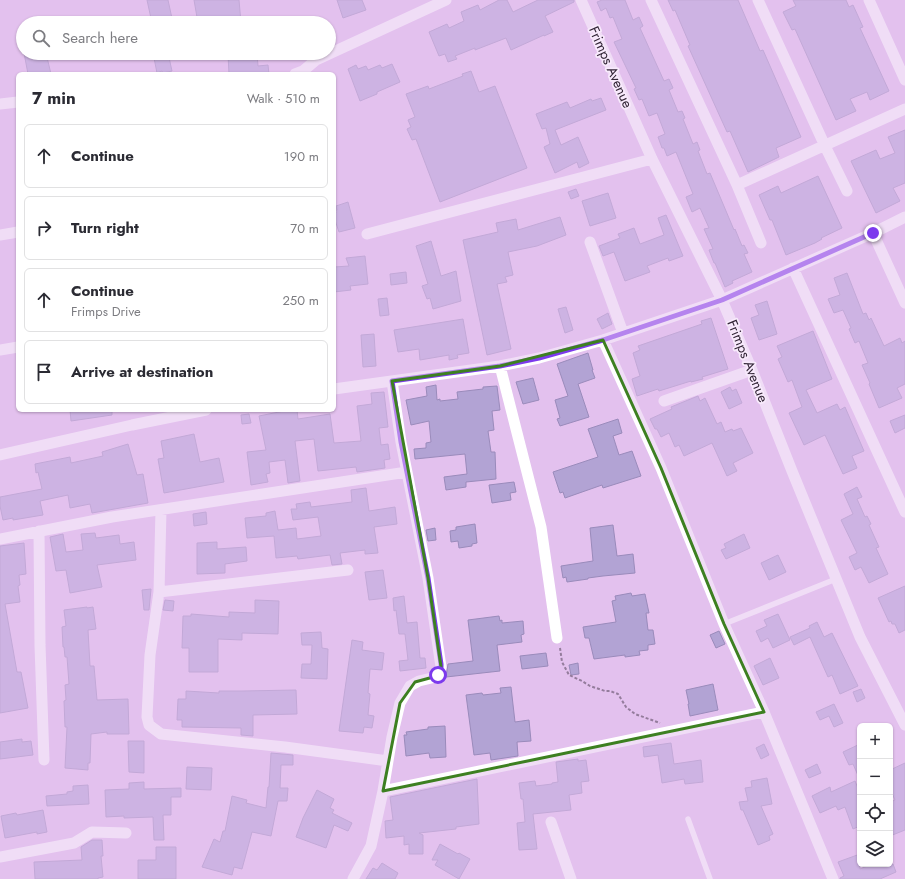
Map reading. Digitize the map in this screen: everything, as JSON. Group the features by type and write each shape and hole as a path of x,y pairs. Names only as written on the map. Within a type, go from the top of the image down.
{"street":[{"path":"336,51 446,0"},
{"name":"Frimps Avenue","path":"581,0 652,159 722,300 752,370 860,637 905,725"},
{"path":"651,0 737,185 761,243"},
{"path":"758,0 847,191"},
{"path":"869,0 905,80"},
{"path":"300,72 316,60"},
{"path":"0,104 16,102"},
{"path":"737,185 905,109"},
{"path":"367,234 652,159"},
{"path":"336,389 500,366 539,358 603,340 722,300 873,233 905,217"},
{"path":"0,235 16,232"},
{"path":"873,233 905,303"},
{"path":"590,242 622,333"},
{"path":"793,268 905,512"},
{"path":"603,340 661,468 724,624 764,712 833,879"},
{"path":"0,350 16,347"},
{"path":"500,366 540,527 557,638"},
{"path":"664,401 752,370"},
{"path":"353,879 371,846 400,703 407,690 415,682 436,677 440,672 441,667 428,578 401,442 392,381"},
{"path":"0,455 196,412"},
{"path":"0,539 112,517 408,472"},
{"path":"161,510 159,592 150,655 147,717 149,725 161,734 285,747 388,761"},
{"path":"39,531 40,645 44,760"},
{"path":"159,592 348,570"},
{"path":"383,791 764,712"},
{"path":"551,822 571,879"},
{"path":"0,857 74,843 92,832 126,833"}],"lane":[{"path":"724,624 836,579"},
{"path":"688,819 710,879"}],"path":[{"path":"557,638 562,662 569,675 582,680 590,686 618,694 626,707 635,714 664,724 669,732"}],"highlighted area":[{"path":"603,340 661,468 724,624 764,712 383,791 400,703 415,682 437,676 441,667 428,578 392,381 500,366"}],"building":[{"path":"147,0 168,0 171,16 150,16"},
{"path":"194,0 239,0 240,16 197,16"},
{"path":"337,0 362,0 366,10 343,18"},
{"path":"499,0 507,0 513,12 538,0 574,0 574,2 545,16 553,32 511,50 506,38 455,56 457,59 448,62 445,54 439,56 429,32 447,24 449,28 464,21 461,12 478,5 480,10"},
{"path":"602,0 625,0 633,20 639,17 643,26 640,28 664,81 669,79 673,88 669,90 678,112 682,111 685,118 683,119 693,144 697,142 700,150 698,151 707,174 710,173 734,230 735,229 742,246 744,245 748,253 744,254 752,272 732,281 733,283 725,287 709,250 713,249 704,229 709,228 700,208 692,212 686,197 693,194 676,152 667,156 664,148 662,148 658,137 665,134 657,113 649,116 642,99 639,100 634,89 636,88 614,42 622,39 613,17 610,18 606,8 601,11 597,2"},
{"path":"668,0 738,0 760,51 763,50 801,137 776,148 779,157 748,172 730,131 727,132 688,46 690,45 675,10 673,11"},
{"path":"793,0 846,0 849,7 853,5 863,27 860,28 889,91 870,100 867,92 850,99 856,111 836,120 795,29 792,30 783,12 796,6"},
{"path":"25,60 48,60 51,72 28,72"},
{"path":"154,60 170,60 172,71 157,72"},
{"path":"228,60 258,60 258,66 268,65 269,72 229,72"},
{"path":"392,64 400,82 360,101 348,69 356,65 358,69 366,66 368,70 380,65 382,68"},
{"path":"471,71 479,92 495,86 527,168 440,202 416,139 412,140 407,129 411,127 408,120 415,117 406,94 428,86 429,89 463,76 462,74"},
{"path":"601,98 606,110 555,130 561,145 578,137 589,163 579,168 577,162 555,173 544,147 550,144 546,128 542,129 536,114 567,102 570,108 591,99 592,101"},
{"path":"905,130 905,183 893,188 900,201 876,213 851,161 876,150 880,159 895,153 888,137"},
{"path":"818,176 842,228 821,238 822,239 815,243 786,255 772,220 770,220 759,195 778,186 781,193"},
{"path":"576,189 579,196 571,199 568,192"},
{"path":"608,193 616,218 590,226 582,201"},
{"path":"348,202 355,228 339,232 336,223 336,206"},
{"path":"666,215 683,256 669,261 668,258 647,266 650,272 625,281 614,252 603,256 599,246 620,238 618,234 634,228 640,244 664,235 658,218"},
{"path":"560,217 566,235 537,246 508,252 513,275 505,277 507,282 497,284 511,349 487,355 463,240 498,232 496,223 516,219 518,230"},
{"path":"431,241 441,276 456,271 461,301 433,309 430,298 427,299 422,286 428,284 416,246"},
{"path":"365,256 368,284 350,286 351,290 336,292 336,267 349,266 346,258"},
{"path":"406,272 407,283 391,285 390,274"},
{"path":"847,273 863,314 866,313 869,320 871,318 884,346 900,338 902,343 905,341 905,384 897,388 902,398 879,408 862,365 868,363 859,341 855,343 849,329 851,328 843,310 834,313 828,299 840,295 834,278"},
{"path":"387,298 389,315 380,316 378,299"},
{"path":"767,301 777,334 759,340 751,318 759,315 755,305"},
{"path":"566,307 573,330 565,333 558,309"},
{"path":"608,313 612,324 602,329 597,319"},
{"path":"711,318 728,369 702,377 703,379 691,381 659,391 658,389 637,396 632,379 640,376 633,353 640,350 638,346 702,324 701,321"},
{"path":"463,319 469,353 457,355 458,358 449,360 449,355 420,360 419,349 398,352 394,330"},
{"path":"813,331 832,379 806,390 817,413 837,404 840,410 845,407 864,451 852,456 857,468 843,474 825,435 804,445 789,413 802,407 792,380 788,382 778,359 782,357 777,346"},
{"path":"374,334 376,366 363,367 361,335"},
{"path":"588,353 595,378 578,384 589,417 560,426 557,419 560,418 555,400 568,396 557,364"},
{"path":"533,378 539,400 523,404 516,382"},
{"path":"436,385 437,400 440,399 440,401 458,399 457,392 497,386 500,410 492,411 494,430 488,431 491,452 495,452 496,479 466,482 466,487 446,490 444,477 467,474 465,454 415,459 414,449 426,448 426,443 431,442 429,421 411,425 406,400 427,396 426,387"},
{"path":"730,387 732,391 736,389 742,403 729,409 721,392"},
{"path":"384,392 388,427 379,428 381,445 388,444 390,459 384,460 385,468 357,472 356,467 318,471 314,439 295,441 300,481 288,483 285,460 269,462 270,473 266,474 268,482 251,485 247,452 266,450 259,416 279,412 297,412 298,419 330,414 334,443 361,441 357,406 372,404 371,393"},
{"path":"698,396 700,401 705,398 717,424 721,422 725,432 732,429 733,431 741,428 753,453 733,463 737,471 727,476 712,443 684,456 679,445 675,447 669,433 661,437 650,419 672,409 671,407"},
{"path":"70,412 112,412 112,415 71,421"},
{"path":"249,414 251,423 242,424 241,415"},
{"path":"905,415 905,428 895,433 890,421"},
{"path":"618,419 622,433 613,436 619,455 632,451 641,476 603,488 602,485 565,498 563,492 560,493 553,472 598,457 588,429"},
{"path":"194,434 200,462 219,458 224,482 164,493 158,459 164,458 161,441"},
{"path":"128,444 137,475 143,474 148,503 92,513 90,504 70,508 68,495 40,501 43,515 13,520 13,518 3,520 0,497 42,489 38,472 36,473 35,464 70,457 71,463 103,456 102,452"},
{"path":"514,482 516,492 510,493 511,500 492,503 489,485"},
{"path":"857,487 862,497 857,499 865,517 867,516 871,524 869,525 879,547 876,548 888,574 869,583 861,567 855,570 849,557 857,553 841,520 853,514 844,494"},
{"path":"366,488 369,511 395,507 397,524 374,527 378,553 365,554 365,550 340,553 342,564 332,565 330,555 298,559 297,556 276,558 274,536 247,538 245,518 266,516 266,513 275,511 278,530 296,528 297,539 321,536 318,517 293,520 291,509 297,509 296,504 310,502 311,507 352,502 351,490"},
{"path":"206,512 207,524 194,526 193,514"},
{"path":"475,524 477,543 472,544 472,546 459,548 458,541 451,542 450,531 456,530 456,527"},
{"path":"613,525 617,556 633,554 635,573 603,576 567,582 566,577 563,578 561,566 593,561 590,528"},
{"path":"435,528 436,540 428,541 426,530"},
{"path":"95,533 96,538 119,535 120,544 134,542 136,560 97,565 102,587 70,593 66,570 56,571 50,537 63,534 66,552 83,550 81,534"},
{"path":"744,534 750,548 726,559 721,550 726,548 724,544"},
{"path":"217,542 217,549 246,547 247,561 225,564 225,573 197,574 197,543"},
{"path":"24,543 26,574 19,575 20,585 18,586 20,602 5,604 17,672 21,672 28,708 0,713 0,546"},
{"path":"778,555 786,572 769,580 761,563"},
{"path":"383,570 387,598 369,600 365,572"},
{"path":"905,586 905,630 899,633 895,624 892,624 891,621 889,622 878,598"},
{"path":"151,589 149,610 144,610 142,590"},
{"path":"631,593 632,596 645,594 649,613 646,613 648,630 653,630 655,644 648,645 648,650 639,651 640,655 625,657 625,655 594,659 589,638 585,638 583,627 616,622 612,601 616,600 615,596"},
{"path":"404,596 407,623 417,622 420,658 425,658 426,668 400,671 399,661 408,660 405,634 399,634 393,598"},
{"path":"165,600 174,601 173,611 163,610"},
{"path":"255,600 279,601 278,634 242,633 242,640 218,639 218,672 189,672 189,648 182,648 183,616 191,616 191,614 229,617 229,612 255,613"},
{"path":"93,607 96,629 88,630 90,666 94,666 97,700 128,699 129,734 107,734 107,732 91,734 90,763 88,763 88,770 65,768 67,727 65,727 64,701 66,700 65,685 69,684 67,657 65,657 63,647 62,627 66,626 64,610"},
{"path":"778,614 790,640 773,648 768,638 761,642 756,631 767,626 764,620"},
{"path":"499,616 502,623 523,621 524,634 521,635 522,642 497,645 500,671 446,677 448,664 473,661 468,620"},
{"path":"817,622 824,637 832,633 858,686 840,694 832,675 828,677 810,637 794,645 790,637 810,628 809,626"},
{"path":"719,631 725,644 716,648 710,635"},
{"path":"321,632 322,648 328,649 327,679 301,678 302,664 311,664 312,645 302,645 301,633"},
{"path":"352,640 363,642 362,650 384,653 382,670 370,669 368,715 374,716 372,728 364,727 363,733 339,731"},
{"path":"546,653 548,666 522,669 520,656"},
{"path":"770,658 779,678 763,685 754,666"},
{"path":"578,663 579,674 571,675 569,665"},
{"path":"713,684 718,710 690,716 686,690"},
{"path":"511,687 515,722 529,720 531,741 517,742 518,756 491,760 490,753 474,755 466,695 501,693 500,688"},
{"path":"861,689 865,698 857,702 853,692"},
{"path":"296,690 297,714 253,715 253,736 241,735 241,728 182,727 182,720 177,720 178,699 186,699 186,691 219,693 219,691"},
{"path":"834,704 843,723 834,727 829,716 820,720 816,712"},
{"path":"445,726 446,757 430,758 429,753 406,756 404,735 407,735 406,732 428,729 428,727"},
{"path":"22,739 22,742 31,741 33,755 0,759 0,742"},
{"path":"128,741 144,741 144,773 129,772"},
{"path":"671,743 674,764 701,760 703,782 685,784 684,779 662,783 658,755 644,757 643,747"},
{"path":"764,744 769,755 761,759 756,748"},
{"path":"857,745 857,773 853,764 849,765 843,752"},
{"path":"271,753 293,755 293,765 281,765 280,788 288,788 287,801 278,801 271,836 252,832 242,869 234,867 232,875 202,867 214,839 220,842 223,831 225,831 232,796 247,800 246,803 266,808"},
{"path":"578,759 578,761 586,760 589,781 581,782 582,793 569,795 571,810 533,814 537,849 519,850 517,823 525,822 523,799 521,799 519,783 535,781 536,786 558,782 556,762"},
{"path":"905,763 905,830 893,835 893,801 895,800 893,796 893,769"},
{"path":"817,764 821,773 809,778 805,770"},
{"path":"187,767 212,768 211,790 186,789"},
{"path":"767,778 772,804 761,806 773,834 769,836 770,840 758,845 743,810 741,810 739,802 748,801 745,788 752,787 751,781"},
{"path":"477,779 479,824 456,827 456,829 419,833 423,835 423,854 409,854 409,844 404,845 404,836 386,838 385,821 393,820 390,797"},
{"path":"855,781 857,786 857,827 853,829 845,807 838,810 836,806 820,813 812,796 830,787 831,792"},
{"path":"144,782 144,789 181,788 181,797 171,797 171,815 163,815 164,840 154,840 153,817 106,817 105,790 129,789 129,783"},
{"path":"88,785 89,804 47,806 46,796 67,794 67,792 73,791 73,786"},
{"path":"317,790 334,799 330,808 334,810 332,813 352,823 348,831 334,825 326,848 296,837 303,818"},
{"path":"43,810 47,832 37,834 37,832 5,838 1,816 16,813 17,815"},
{"path":"92,840 102,840 103,856 101,856 103,877 98,879 35,879 34,862 82,860 81,847"},
{"path":"440,844 470,859 459,879 435,865 438,860 432,860"},
{"path":"156,847 176,847 176,879 138,879 138,860 156,860"},
{"path":"857,855 857,867 860,867 860,869 865,867 893,867 893,864 896,872 880,879 840,879 844,876 838,862"},
{"path":"382,863 398,873 395,879 366,879 373,868 377,870"}],"route":[{"path":"438,675 441,670 441,664 428,578 401,442 392,381 500,366 539,358 603,340 722,300 873,233"}]}
